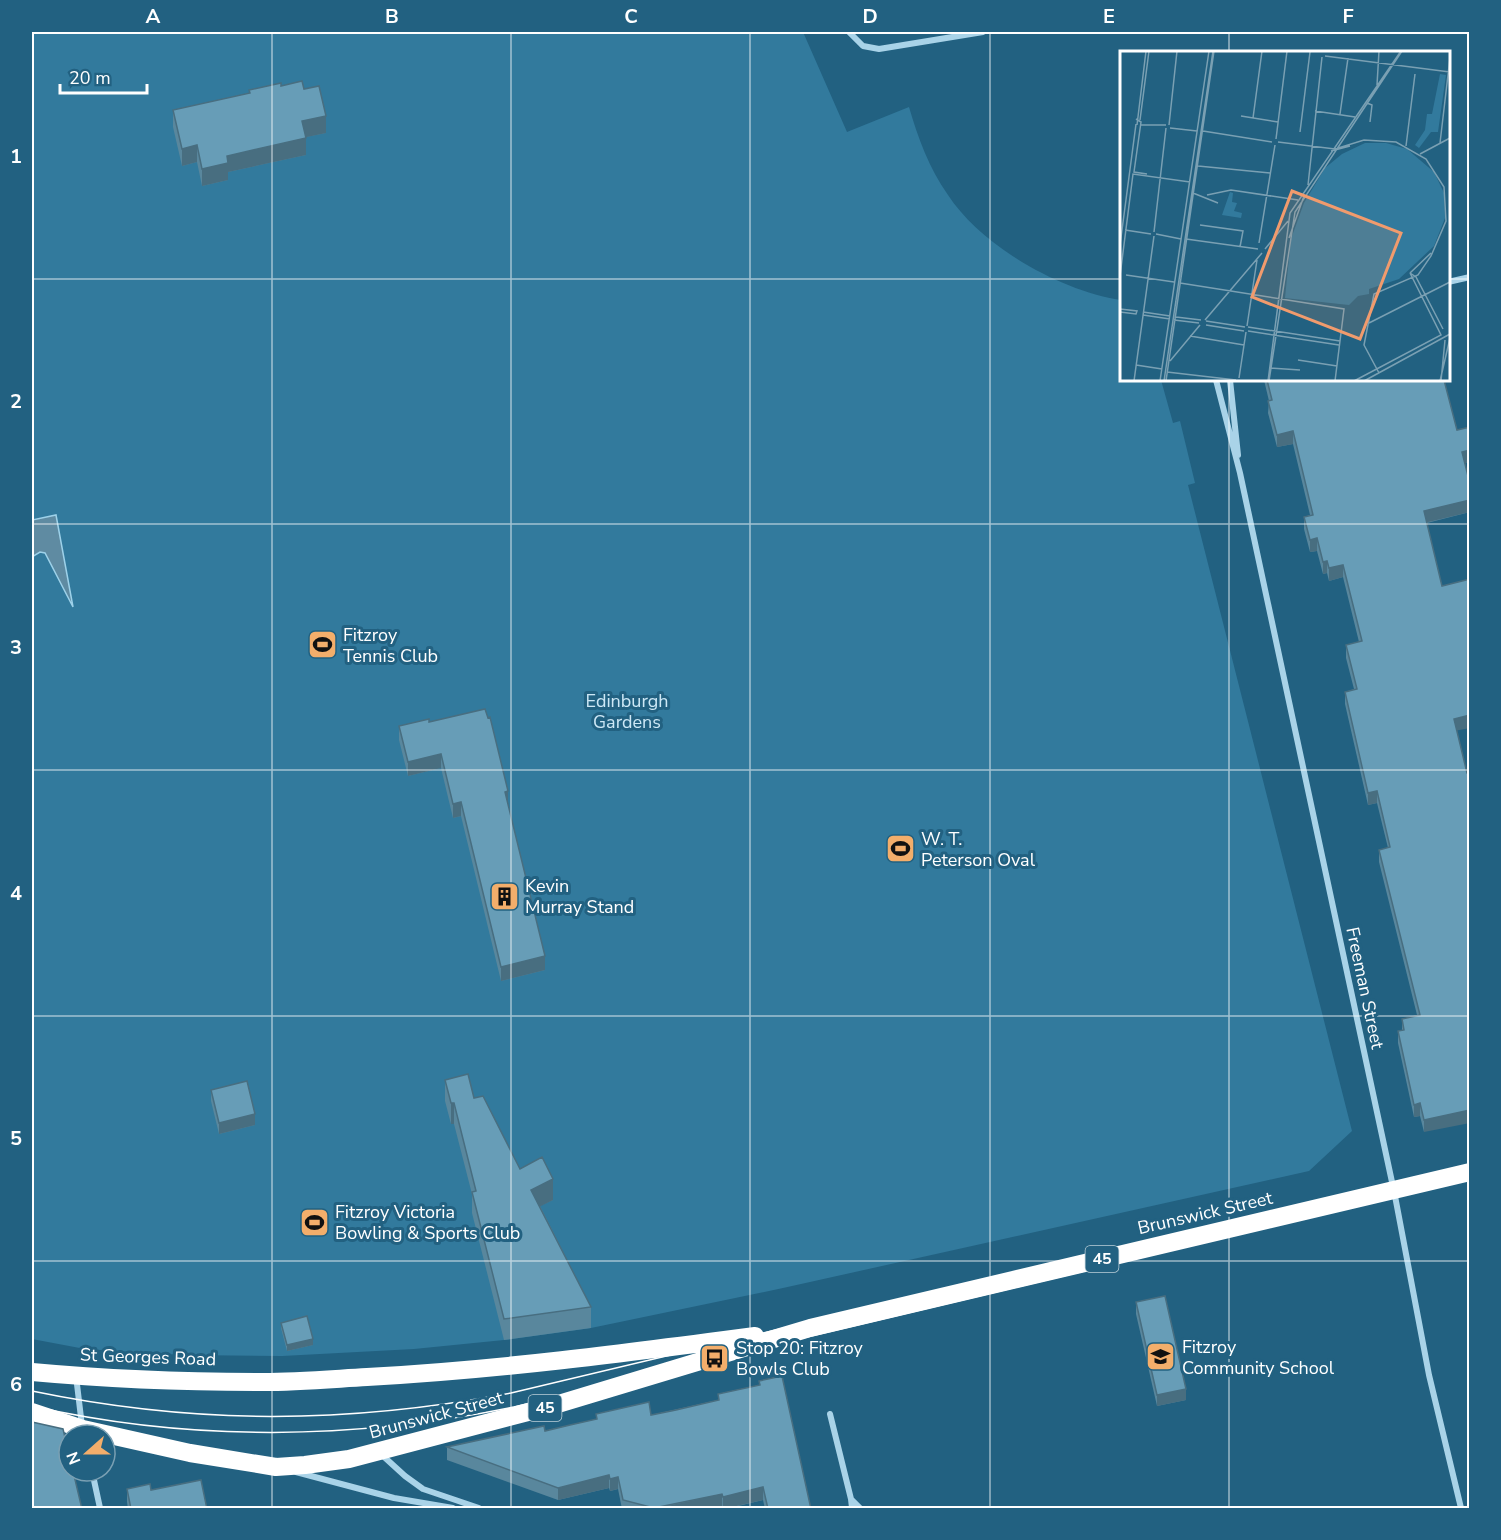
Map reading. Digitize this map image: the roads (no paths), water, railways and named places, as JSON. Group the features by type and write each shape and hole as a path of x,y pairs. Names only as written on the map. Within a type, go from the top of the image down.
{"highway":[{"name":"Brunswick Street","path":"276,1467 305,1466 379,1452 555,1405 810,1328 1470,1172"},
{"name":"Brunswick Street","path":"263,1382 431,1373 627,1352 810,1328"},
{"name":"St Georges Road","path":"32,1372 76,1376 263,1382"},
{"name":"45","path":"32,1412 60,1423"},
{"name":"45","path":"117,1439 190,1454 276,1467"}],"street":[{"path":"849,32 863,46 879,49 982,32"},
{"path":"1450,282 1470,277"},
{"name":"Freeman Street","path":"1216,381 1240,473 1393,1190 1429,1376 1461,1509"},
{"name":"Freeman Street","path":"1230,381 1240,473"},
{"path":"76,1376 82,1423"},
{"path":"830,1414 852,1509"},
{"path":"379,1452 423,1489 479,1509"},
{"path":"276,1467 394,1498 453,1509"},
{"path":"95,1483 100,1509"},
{"path":"851,1499 860,1509"}],"tram line":[{"path":"32,1391 93,1402 212,1415 330,1415 390,1411 450,1403 511,1393 1470,1165"},
{"path":"32,1406 91,1418 212,1431 333,1431 454,1418 514,1407 1470,1179"}],"place":[{"name":"Fitzroy Tennis Club","path":"322,645"},
{"name":"W. T. Peterson Oval","path":"900,849"},
{"name":"Kevin Murray Stand","path":"504,896"},
{"name":"Fitzroy Victoria Bowling & Sports Club","path":"314,1222"},
{"name":"Fitzroy Community School","path":"1161,1357"},
{"name":"Stop 20: Fitzroy Bowls Club","path":"715,1358"}],"park label":[{"name":"Edinburgh Gardens","path":"627,711"}]}
